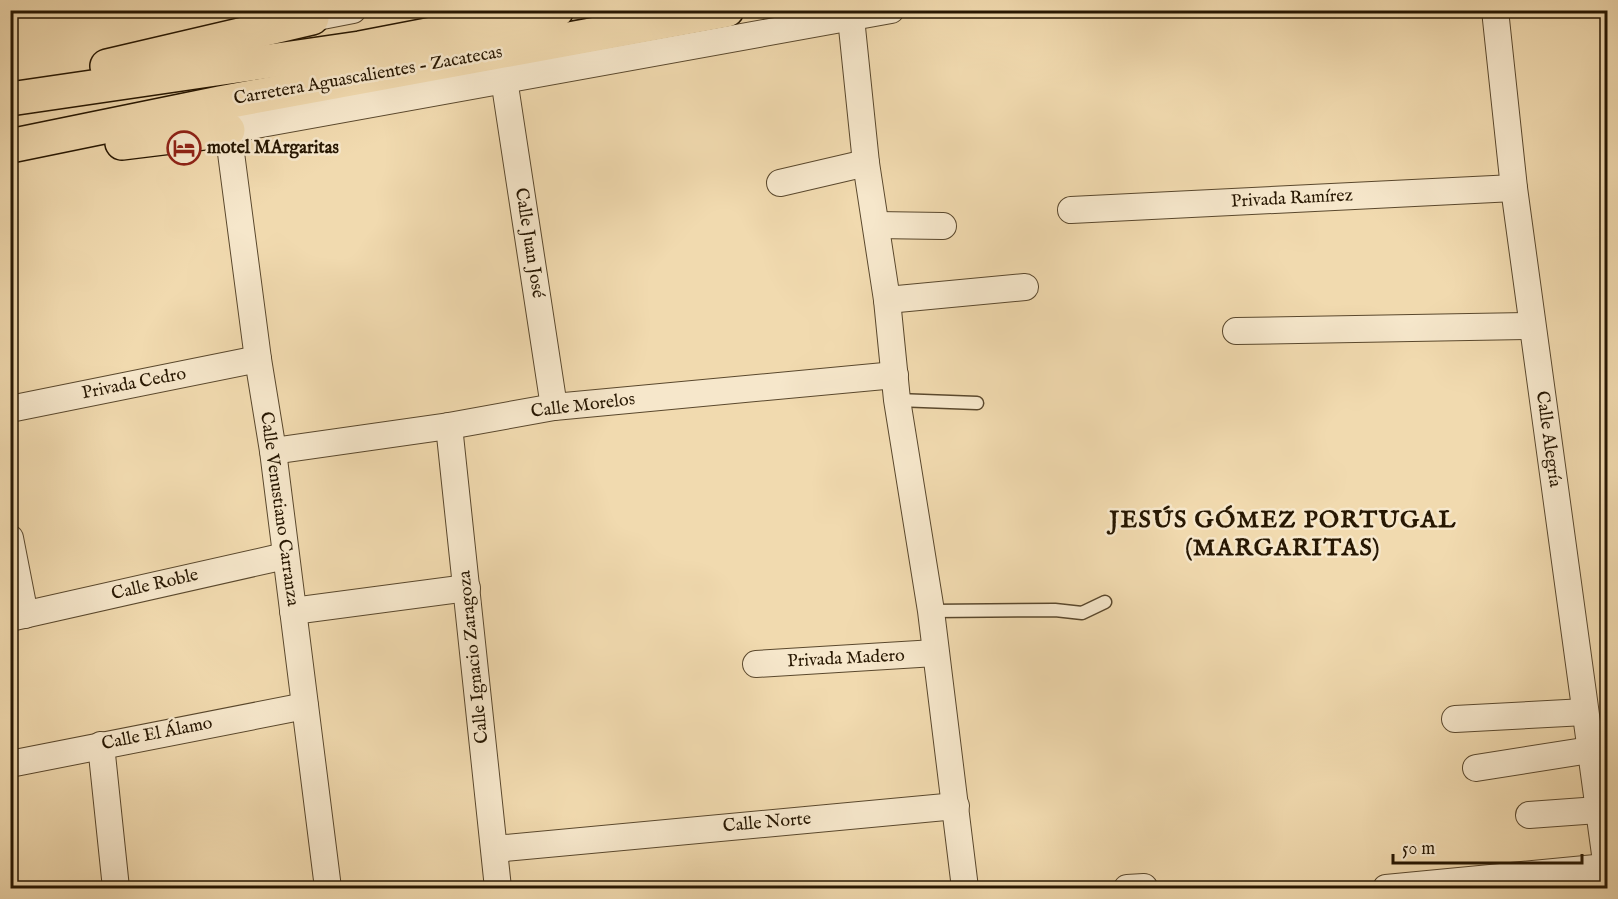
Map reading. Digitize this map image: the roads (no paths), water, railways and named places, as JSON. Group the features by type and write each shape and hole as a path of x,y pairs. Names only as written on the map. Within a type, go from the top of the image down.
{"highway":[{"name":"Carretera Aguascalientes - Zacatecas","path":"10,99 360,48 557,10"},
{"name":"Carretera Aguascalientes - Zacatecas","path":"10,146 232,100 727,10"},
{"path":"10,88 312,14"},
{"path":"10,156 228,130"}],"street":[{"path":"312,14 352,10"},
{"path":"228,130 891,10"},
{"name":"Calle Alegría","path":"1495,10 1514,188 1607,872"},
{"path":"851,18 866,163 887,300 897,400 931,611 965,888"},
{"name":"Calle Juan José","path":"504,80 554,407"},
{"name":"Calle Venustiano Carranza","path":"228,130 258,359 273,451 328,888"},
{"path":"780,183 866,163"},
{"name":"Privada Ramírez","path":"1071,210 1514,188"},
{"path":"876,225 943,226"},
{"path":"887,300 1025,287"},
{"path":"1236,331 1532,326"},
{"name":"Privada Cedro","path":"10,410 258,359"},
{"name":"Calle Morelos","path":"273,451 449,426 554,407 895,375"},
{"name":"Calle Ignacio Zaragoza","path":"449,426 498,888"},
{"path":"10,538 18,616"},
{"name":"Calle Roble","path":"18,616 285,556"},
{"path":"293,611 466,588"},
{"name":"Privada Madero","path":"756,664 935,653"},
{"name":"Calle El Álamo","path":"10,764 304,706"},
{"path":"1455,719 1585,712"},
{"path":"101,745 117,888"},
{"path":"1476,768 1590,750"},
{"name":"Calle Norte","path":"495,849 956,806"},
{"path":"1529,815 1598,810"},
{"path":"1386,888 1607,872"}],"lane":[{"path":"897,400 977,404"},
{"path":"931,611 1056,610 1082,613 1105,602"}],"place":[{"name":"motel MArgaritas","path":"184,148"}],"district":[{"name":"JESÚS GÓMEZ PORTUGAL (MARGARITAS)","path":"1283,534"}]}
